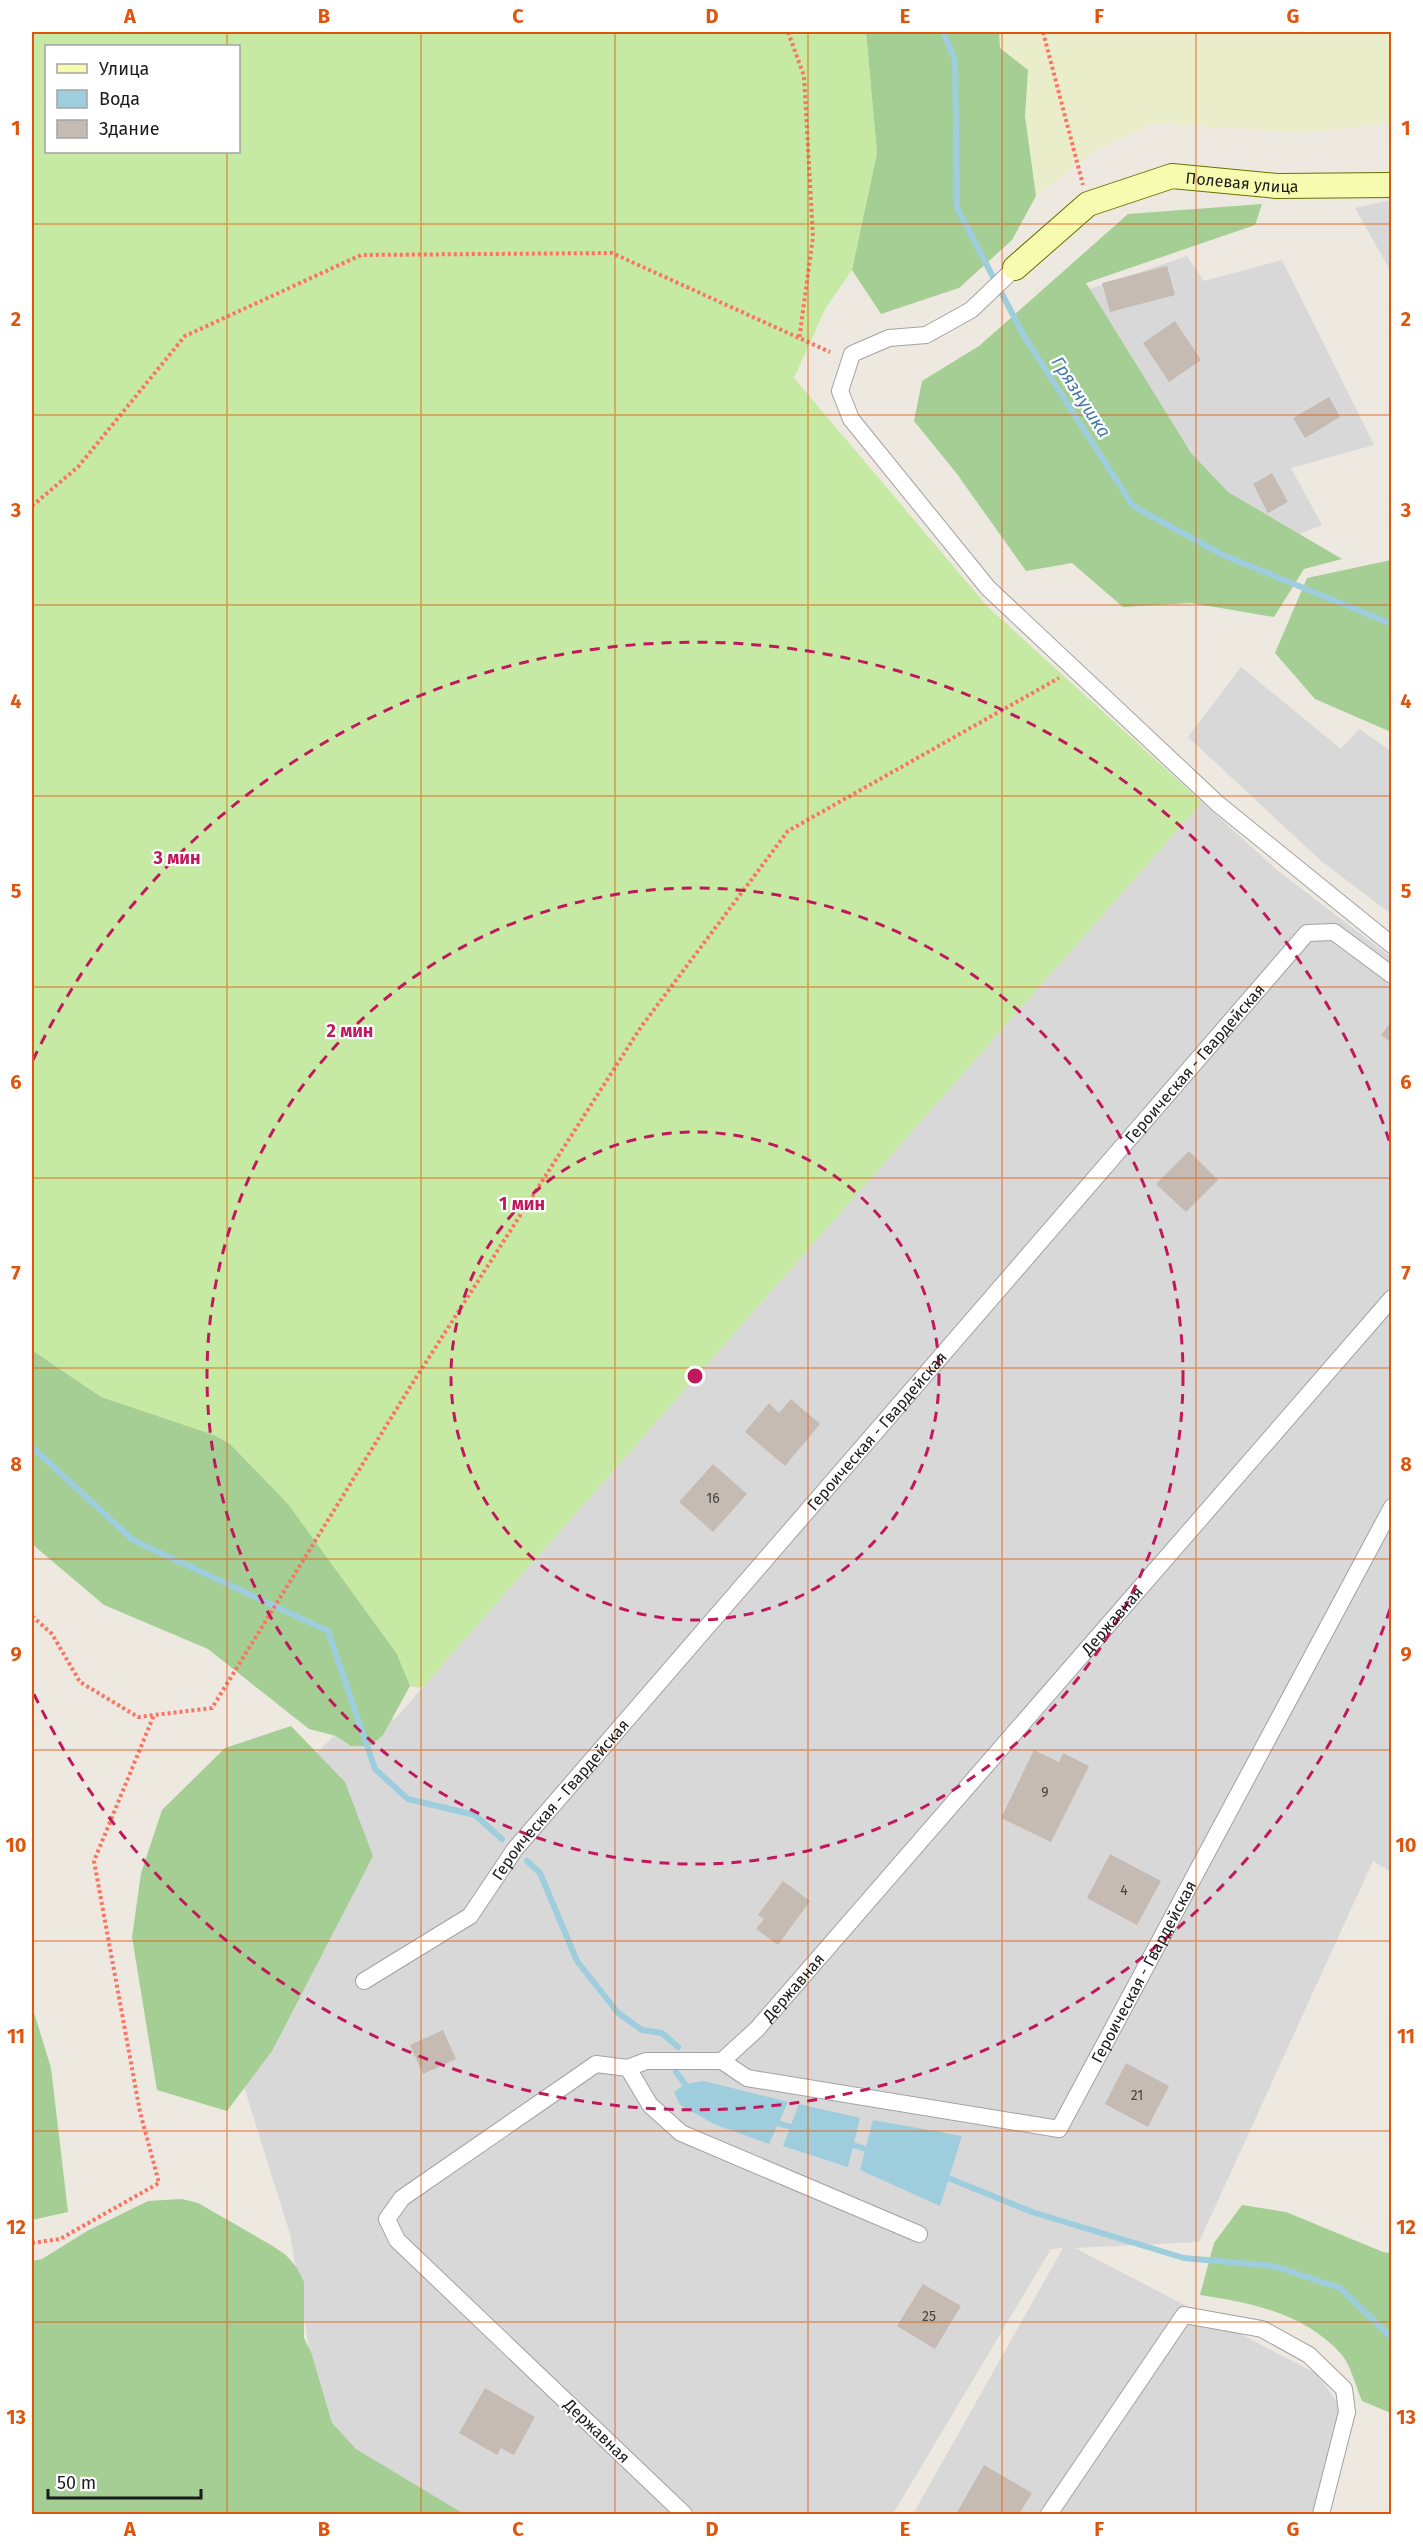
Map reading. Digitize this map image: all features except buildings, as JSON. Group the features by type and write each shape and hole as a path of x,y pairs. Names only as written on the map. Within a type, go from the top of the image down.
{"street":[{"name":"Полевая улица","path":"1015,268 1088,204 1172,176 1277,186 1392,185"},
{"path":"1015,268 971,310 926,335 889,338 852,354 840,391 851,419 988,588 1218,804 1392,945"},
{"name":"Героическая - Гвардейская","path":"364,1981 471,1916 515,1849 1307,933 1334,932 1392,975"},
{"name":"Державная","path":"684,2514 397,2240 387,2219 402,2198 596,2064 628,2068 646,2061 722,2061 765,2020 1392,1298"},
{"name":"Героическая - Гвардейская","path":"722,2061 747,2078 1059,2129 1392,1507"},
{"path":"628,2068 651,2105 681,2133 919,2234"},
{"path":"1049,2514 1184,2315 1262,2329 1309,2355 1344,2389 1347,2412 1321,2514"}],"path":[{"path":"788,32 804,76 813,237 799,340"},
{"path":"1043,32 1088,204"},
{"path":"32,506 78,466 185,336 361,255 612,253 799,340 830,352"},
{"path":"32,1616 52,1634 80,1682 138,1717 212,1708 412,1384 641,1027 789,831 1075,669"},
{"path":"32,2242 60,2238 159,2182 140,2112 94,1861 154,1715"}],"shaded area":[{"path":"1392,200 1391,272 1355,208"},
{"path":"1187,256 1204,281 1282,260 1374,445 1291,468 1322,525 1292,537 1206,486 1079,305 1090,289"},
{"path":"1241,667 1341,749 1359,729 1391,751 1391,914 1320,860 1188,737"},
{"path":"1202,802 1277,870 1391,957 1391,1872 1373,1861 1199,2242 1075,2248 1317,2374 1341,2408 1312,2514 913,2514 1063,2248 1051,2249 893,2514 390,2514 326,2450 290,2234 244,2087 143,1920 333,1737 395,1719"}],"green space":[{"path":"32,32 866,32 877,153 852,270 825,309 794,378 987,606 1202,802 422,1688 410,1686 397,1654 288,1505 230,1444 214,1435 101,1397 32,1350"},
{"path":"866,32 999,32 1000,48 1028,70 1025,116 1036,196 1012,240 959,288 881,314 852,270 877,153"},
{"path":"999,32 1391,32 1391,123 1303,133 1154,123 1096,150 1036,196 1025,116 1028,70 1000,48"},
{"path":"1262,204 1255,225 1086,283 1191,453 1228,492 1342,559 1304,569 1274,617 1191,603 1123,607 1072,563 1026,571 957,474 914,421 922,381 979,346 1128,214"},
{"path":"1392,560 1391,732 1315,699 1275,653 1307,578"},
{"path":"32,1350 101,1397 214,1435 230,1444 288,1504 397,1654 410,1686 383,1735 370,1746 351,1746 336,1736 309,1729 208,1649 104,1605 32,1544"},
{"path":"291,1726 345,1782 373,1856 272,2051 227,2111 157,2090 132,1937 141,1873 162,1810 225,1748"},
{"path":"32,2006 51,2068 68,2212 32,2220"},
{"path":"182,2199 198,2203 286,2255 297,2268 304,2282 304,2338 311,2352 332,2423 356,2449 464,2514 32,2514 32,2261 42,2259 87,2231 148,2201"},
{"path":"1242,2205 1286,2212 1383,2252 1391,2253 1391,2413 1362,2401 1351,2371 1342,2355 1312,2329 1277,2312 1258,2306 1200,2295 1214,2243"}],"water":[{"path":"704,2081 788,2102 769,2144 714,2124 680,2105 674,2092 685,2084"},
{"path":"799,2104 860,2118 848,2167 783,2146"},
{"path":"873,2120 962,2136 940,2206 860,2170"}],"waterway":[{"name":"Грязнушка","path":"943,32 955,60 957,208 1024,336 1133,506 1223,555 1392,624"},
{"path":"32,1447 133,1540 328,1631 375,1769 408,1799 475,1815 502,1839"},
{"path":"527,1861 540,1873 577,1961 618,2013 642,2030 662,2033 678,2047"},
{"path":"676,2072 685,2084"},
{"path":"778,2123 797,2129"},
{"path":"847,2143 872,2151"},
{"path":"941,2175 1032,2212 1184,2258 1274,2266 1340,2288 1392,2338"}]}
